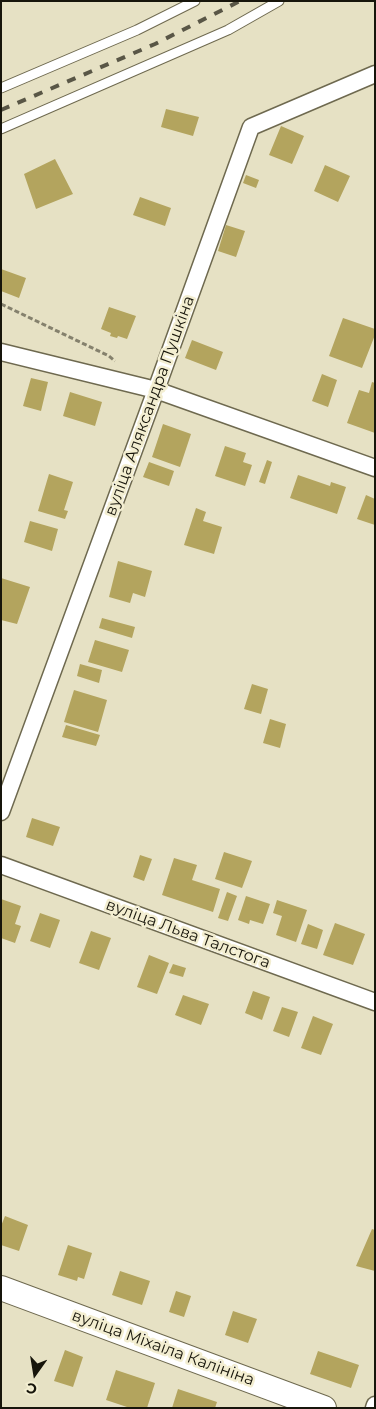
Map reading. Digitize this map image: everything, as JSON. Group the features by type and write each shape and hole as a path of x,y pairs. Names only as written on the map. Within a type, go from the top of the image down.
{"main road":[{"name":"вуліца Міхаіла Калініна","path":"1,1288 324,1408"}],"street":[{"name":"вуліца Аляксандра Пушкіна","path":"1,812 251,127 375,74"},
{"path":"1,352 156,390 375,468"},
{"name":"вуліца Льва Талстога","path":"1,865 375,1002"}],"lane":[{"path":"1,88 137,30 195,1"},
{"path":"1,129 228,30 279,1"}],"path":[{"path":"1,304 109,356 117,362"}],"building":[{"path":"166,109 199,117 193,136 161,127"},
{"path":"281,126 304,136 292,164 269,155"},
{"path":"55,159 73,194 36,209 24,174"},
{"path":"325,165 350,176 338,202 314,191"},
{"path":"246,175 259,180 256,188 243,183"},
{"path":"140,197 171,208 165,226 133,215"},
{"path":"226,225 245,231 236,257 218,251"},
{"path":"1,269 26,278 19,298 1,291"},
{"path":"109,307 136,316 127,339 110,336 111,333 101,329"},
{"path":"343,318 375,329 375,335 362,368 329,356"},
{"path":"192,340 223,352 216,370 185,358"},
{"path":"322,374 337,380 328,407 312,401"},
{"path":"31,378 48,382 41,411 23,406"},
{"path":"372,382 375,383 375,433 347,423 359,390 369,393"},
{"path":"70,392 102,402 95,426 63,416"},
{"path":"163,424 191,434 180,467 152,457"},
{"path":"225,446 246,453 243,462 252,465 245,486 215,476"},
{"path":"267,460 272,462 265,484 259,482"},
{"path":"149,462 174,471 169,486 143,477"},
{"path":"49,474 73,482 64,510 68,511 65,519 38,511"},
{"path":"298,475 330,486 331,482 346,487 337,514 290,498"},
{"path":"366,495 375,499 375,525 357,519"},
{"path":"196,508 206,512 203,521 222,527 214,554 184,545"},
{"path":"30,521 58,529 52,551 24,542"},
{"path":"118,561 152,571 145,597 133,593 130,603 109,597"},
{"path":"1,578 30,587 17,624 1,620"},
{"path":"102,618 135,627 132,638 99,628"},
{"path":"95,640 129,650 122,672 88,662"},
{"path":"80,664 102,670 99,683 77,676"},
{"path":"252,684 268,689 261,714 244,709"},
{"path":"74,690 107,700 98,732 64,722"},
{"path":"270,719 286,724 280,748 263,743"},
{"path":"66,725 100,735 96,746 62,737"},
{"path":"32,818 60,827 53,846 26,837"},
{"path":"224,852 252,861 242,888 215,879"},
{"path":"140,855 152,859 144,881 133,877"},
{"path":"174,858 197,865 192,880 220,889 213,912 162,895"},
{"path":"227,892 237,896 228,921 218,918"},
{"path":"246,896 270,904 263,924 250,920 249,924 238,920"},
{"path":"1,899 21,906 15,924 21,926 15,943 1,938"},
{"path":"277,900 307,910 296,942 276,935 282,916 273,913"},
{"path":"40,913 60,920 50,948 30,941"},
{"path":"335,923 365,934 353,965 323,955"},
{"path":"308,924 323,930 317,949 301,944"},
{"path":"91,931 111,938 99,970 79,963"},
{"path":"149,955 169,963 157,994 137,987"},
{"path":"173,964 186,968 183,977 169,973"},
{"path":"253,991 270,997 262,1020 245,1013"},
{"path":"183,995 209,1004 201,1025 175,1015"},
{"path":"282,1007 298,1012 289,1037 273,1031"},
{"path":"313,1016 333,1024 321,1055 301,1048"},
{"path":"5,1216 28,1225 19,1251 1,1245 1,1226"},
{"path":"372,1229 375,1230 375,1271 356,1266"},
{"path":"68,1245 92,1253 84,1279 78,1277 77,1281 58,1275"},
{"path":"120,1271 150,1281 142,1305 112,1295"},
{"path":"176,1291 191,1296 184,1317 169,1312"},
{"path":"233,1311 257,1319 248,1343 225,1335"},
{"path":"65,1350 83,1357 73,1387 54,1381"},
{"path":"318,1351 359,1365 351,1388 310,1374"},
{"path":"116,1370 155,1383 147,1408 130,1408 106,1400"},
{"path":"178,1389 217,1402 215,1408 172,1408"}],"railway":[{"path":"1,110 155,44 240,1"}]}
